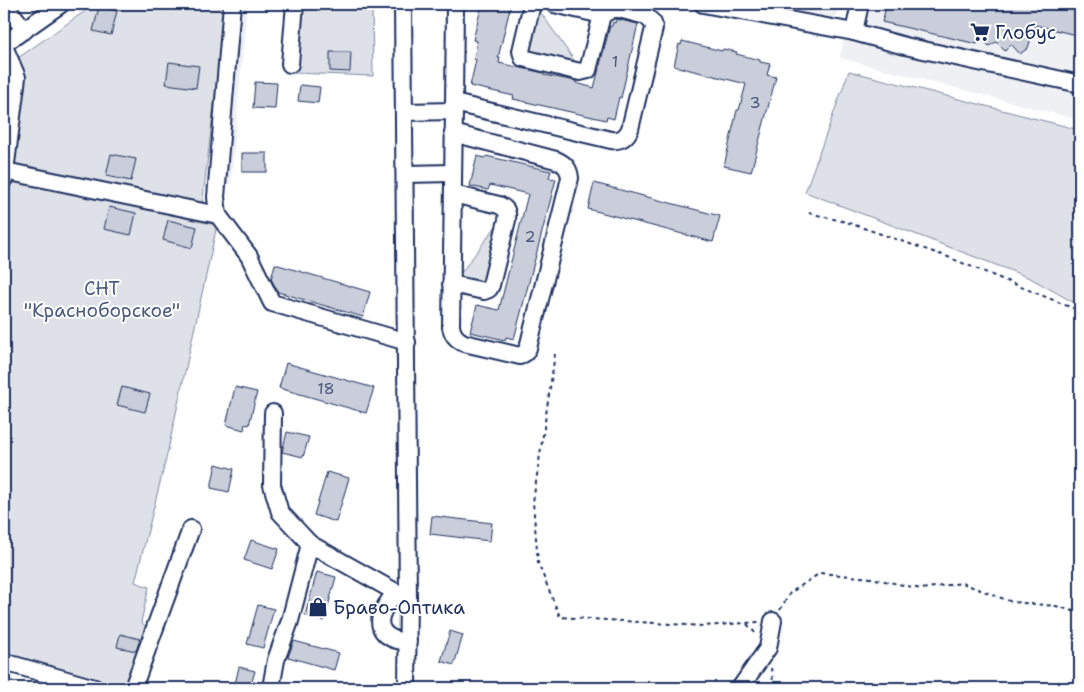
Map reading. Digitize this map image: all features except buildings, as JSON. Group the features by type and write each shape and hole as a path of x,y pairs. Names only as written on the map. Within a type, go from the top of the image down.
{"street":[{"path":"4,4 25,30"},
{"path":"61,4 4,45 17,77 4,175 218,215"},
{"path":"232,4 216,197 218,215 249,256 272,303 407,342"},
{"path":"290,64 295,4"},
{"path":"403,4 407,342 402,595 408,641 407,688"},
{"path":"453,133 556,160 564,163 569,170 570,178 528,348 520,356 464,343 452,333 451,284 453,133 454,107 455,4"},
{"path":"532,4 521,52 523,58 580,72 588,70 602,15"},
{"path":"404,112 454,107 611,140 623,138 630,129 654,28 653,23 646,16 619,9 613,9 602,15 554,4"},
{"path":"703,4 854,32 905,46 1080,84"},
{"path":"854,32 860,4"},
{"path":"405,174 453,173"},
{"path":"451,284 484,291 489,289 508,213 499,206 452,194"},
{"path":"273,414 272,485 280,512 310,544 402,595"},
{"path":"133,688 190,529"},
{"path":"271,688 276,660 290,621 310,544"},
{"path":"402,595 387,603 380,617 381,627 385,634 393,640 408,641"},
{"path":"740,688 768,648 773,621"},
{"path":"4,662 95,688"}],"path":[{"path":"809,213 846,222 948,257 1080,312"},
{"path":"556,354 533,502 538,563 560,617 704,626 773,621 790,593 820,573 871,578 921,589 962,583 1012,602 1056,606 1080,613"}],"shaded area":[{"path":"236,4 247,4 231,184 220,183"},
{"path":"750,4 839,4 835,21"},
{"path":"851,4 1080,4 1080,120 840,58"}],"green space":[{"path":"95,4 226,4 202,206 12,168 20,95 18,58"},
{"path":"301,4 372,4 373,76 294,73"},
{"path":"539,10 576,63 529,53"},
{"path":"849,71 1080,130 1080,306 1030,278 805,192"},
{"name":"СНТ \"Красноборское\"","path":"11,179 217,225 166,459 135,582 149,587 141,622 147,628 127,688 105,688 4,658 4,232"},
{"path":"502,218 486,284 458,277"}],"place":[{"name":"Глобус","path":"980,32"},
{"name":"Браво-Оптика","path":"318,607"}]}
